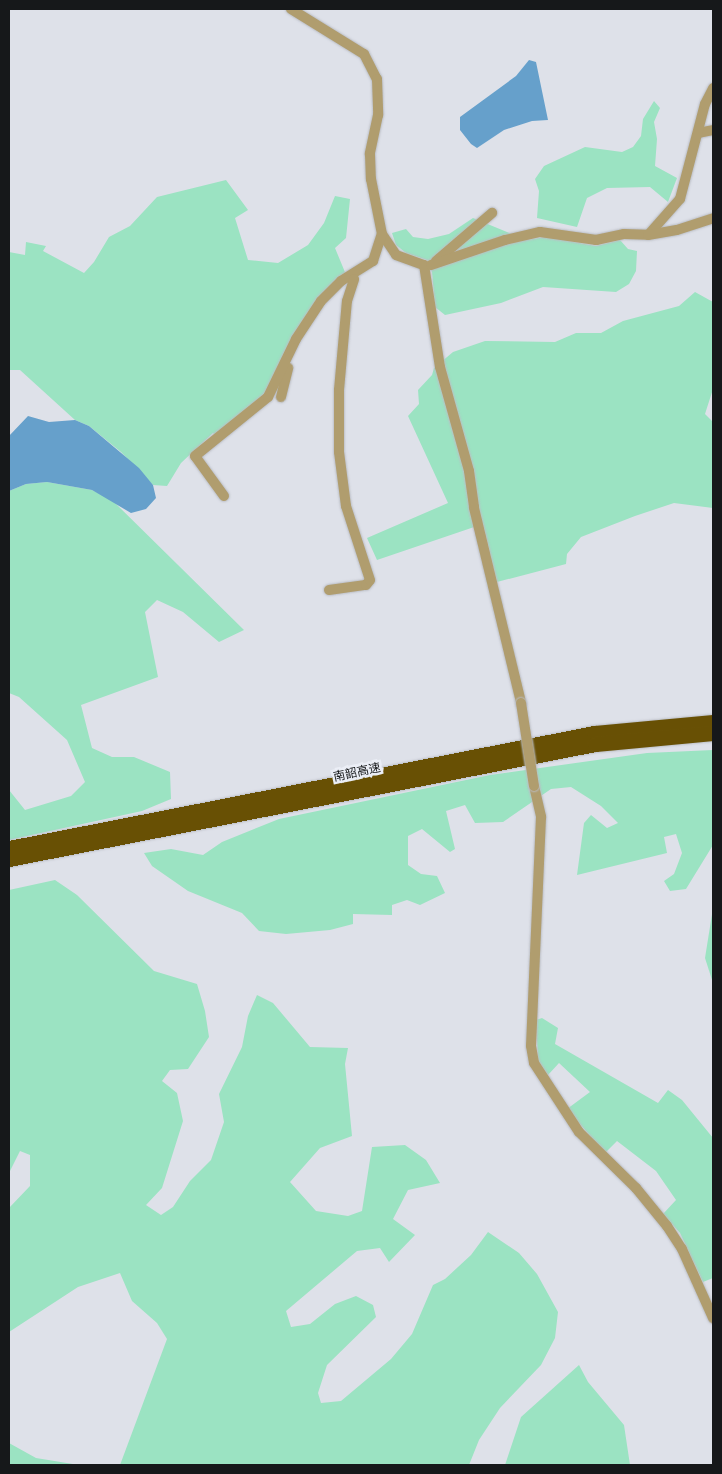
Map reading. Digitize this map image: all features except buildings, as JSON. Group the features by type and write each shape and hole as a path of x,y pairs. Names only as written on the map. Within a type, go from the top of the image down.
{"highway":[{"name":"南韶高速","path":"9,848 584,735 713,722"},
{"name":"南韶高速","path":"9,859 595,744 713,733"}],"street":[{"path":"291,9 346,41 364,54 372,66 377,79 378,115 370,154 371,179 382,234 396,254 427,265 506,240 540,232 596,240 624,234 648,235 713,218"},
{"path":"648,235 680,200 704,104 713,88"},
{"path":"698,133 713,130"},
{"path":"427,265 492,213"},
{"path":"281,398 294,354 328,300 365,272 373,262 382,234"},
{"path":"224,496 195,456 268,397 296,339 320,301 341,281 373,262"},
{"path":"427,265 440,367 469,471 474,508 521,703 534,786 541,817 531,1021 534,1063 579,1132 636,1188 667,1226 682,1249 713,1318"},
{"path":"329,590 366,585 370,580 346,506 339,452 339,390 347,301 354,279"}],"green space":[{"path":"654,101 660,108 654,122 657,139 655,166 677,178 668,202 650,187 607,188 587,198 577,227 537,218 539,191 535,179 544,166 585,147 622,152 633,147 641,136 643,119"},
{"path":"226,180 248,210 235,218 248,260 278,263 308,245 324,223 335,196 350,199 346,238 335,248 347,277 321,301 276,385 217,437 213,433 181,463 167,486 153,485 121,452 89,426 75,420 20,370 9,370 9,252 25,255 26,242 46,246 43,251 84,273 94,262 109,237 130,226 157,197"},
{"path":"473,218 526,240 546,237 596,246 620,240 628,249 637,251 636,271 629,284 616,292 543,287 501,303 445,315 435,307 432,272 427,260 406,253 396,245 392,233 406,229 413,237 428,239 449,234"},
{"path":"695,292 713,302 713,389 705,414 713,422 713,508 674,503 635,516 581,537 567,554 566,564 497,582 483,524 377,560 367,538 448,503 408,416 419,404 418,390 432,375 434,368 453,352 485,341 555,342 576,333 601,333 623,321 679,306"},
{"path":"47,482 92,490 111,499 244,630 219,642 183,612 157,600 145,612 158,677 81,705 92,748 112,757 134,757 170,772 171,799 142,811 9,840 9,790 25,810 71,796 85,782 67,740 19,697 9,693 9,491 26,484"},
{"path":"713,750 713,845 686,889 670,891 664,881 674,874 682,853 676,834 664,837 667,853 577,875 584,823 591,815 607,828 618,823 601,806 571,787 551,789 503,822 475,823 465,805 446,811 455,849 450,852 422,829 408,836 408,865 421,874 437,876 445,893 420,905 407,900 392,905 392,915 353,914 353,924 330,930 286,934 259,931 242,913 188,891 152,866 144,853 171,849 203,855 222,842 279,819 490,775 647,753"},
{"path":"55,880 77,895 154,971 197,984 205,1011 209,1037 188,1069 170,1070 162,1081 177,1093 183,1121 162,1188 146,1205 161,1215 173,1207 190,1181 211,1160 224,1122 219,1094 242,1047 248,1016 257,995 273,1003 310,1047 348,1048 345,1064 352,1136 320,1148 290,1182 316,1211 348,1216 362,1211 372,1147 405,1145 426,1160 440,1183 408,1190 393,1219 415,1235 389,1262 380,1248 357,1251 286,1311 291,1327 310,1324 335,1304 356,1296 373,1305 376,1317 327,1365 318,1393 321,1403 341,1401 391,1359 412,1334 433,1285 445,1279 471,1255 488,1232 519,1253 537,1274 558,1312 555,1338 541,1365 500,1408 479,1440 469,1465 120,1465 167,1339 157,1323 132,1301 120,1273 78,1287 9,1332 9,1208 30,1186 30,1155 20,1151 9,1173 9,890"},
{"path":"713,908 713,983 705,958"},
{"path":"542,1018 558,1028 555,1044 658,1103 668,1090 682,1100 713,1138 713,1278 703,1282 680,1233 663,1214 676,1200 656,1171 617,1141 605,1153 567,1109 590,1092 559,1063 548,1075 538,1060 536,1020"},
{"path":"579,1365 588,1382 624,1425 630,1465 505,1465 521,1417"},
{"path":"9,1443 36,1458 79,1465 9,1465"}],"water":[{"path":"529,60 536,62 548,120 532,121 504,130 477,148 471,144 460,130 460,117 516,76"},
{"path":"28,416 49,422 75,420 89,426 139,468 153,485 156,498 146,509 131,513 92,490 47,482 26,484 9,491 9,436"}]}
